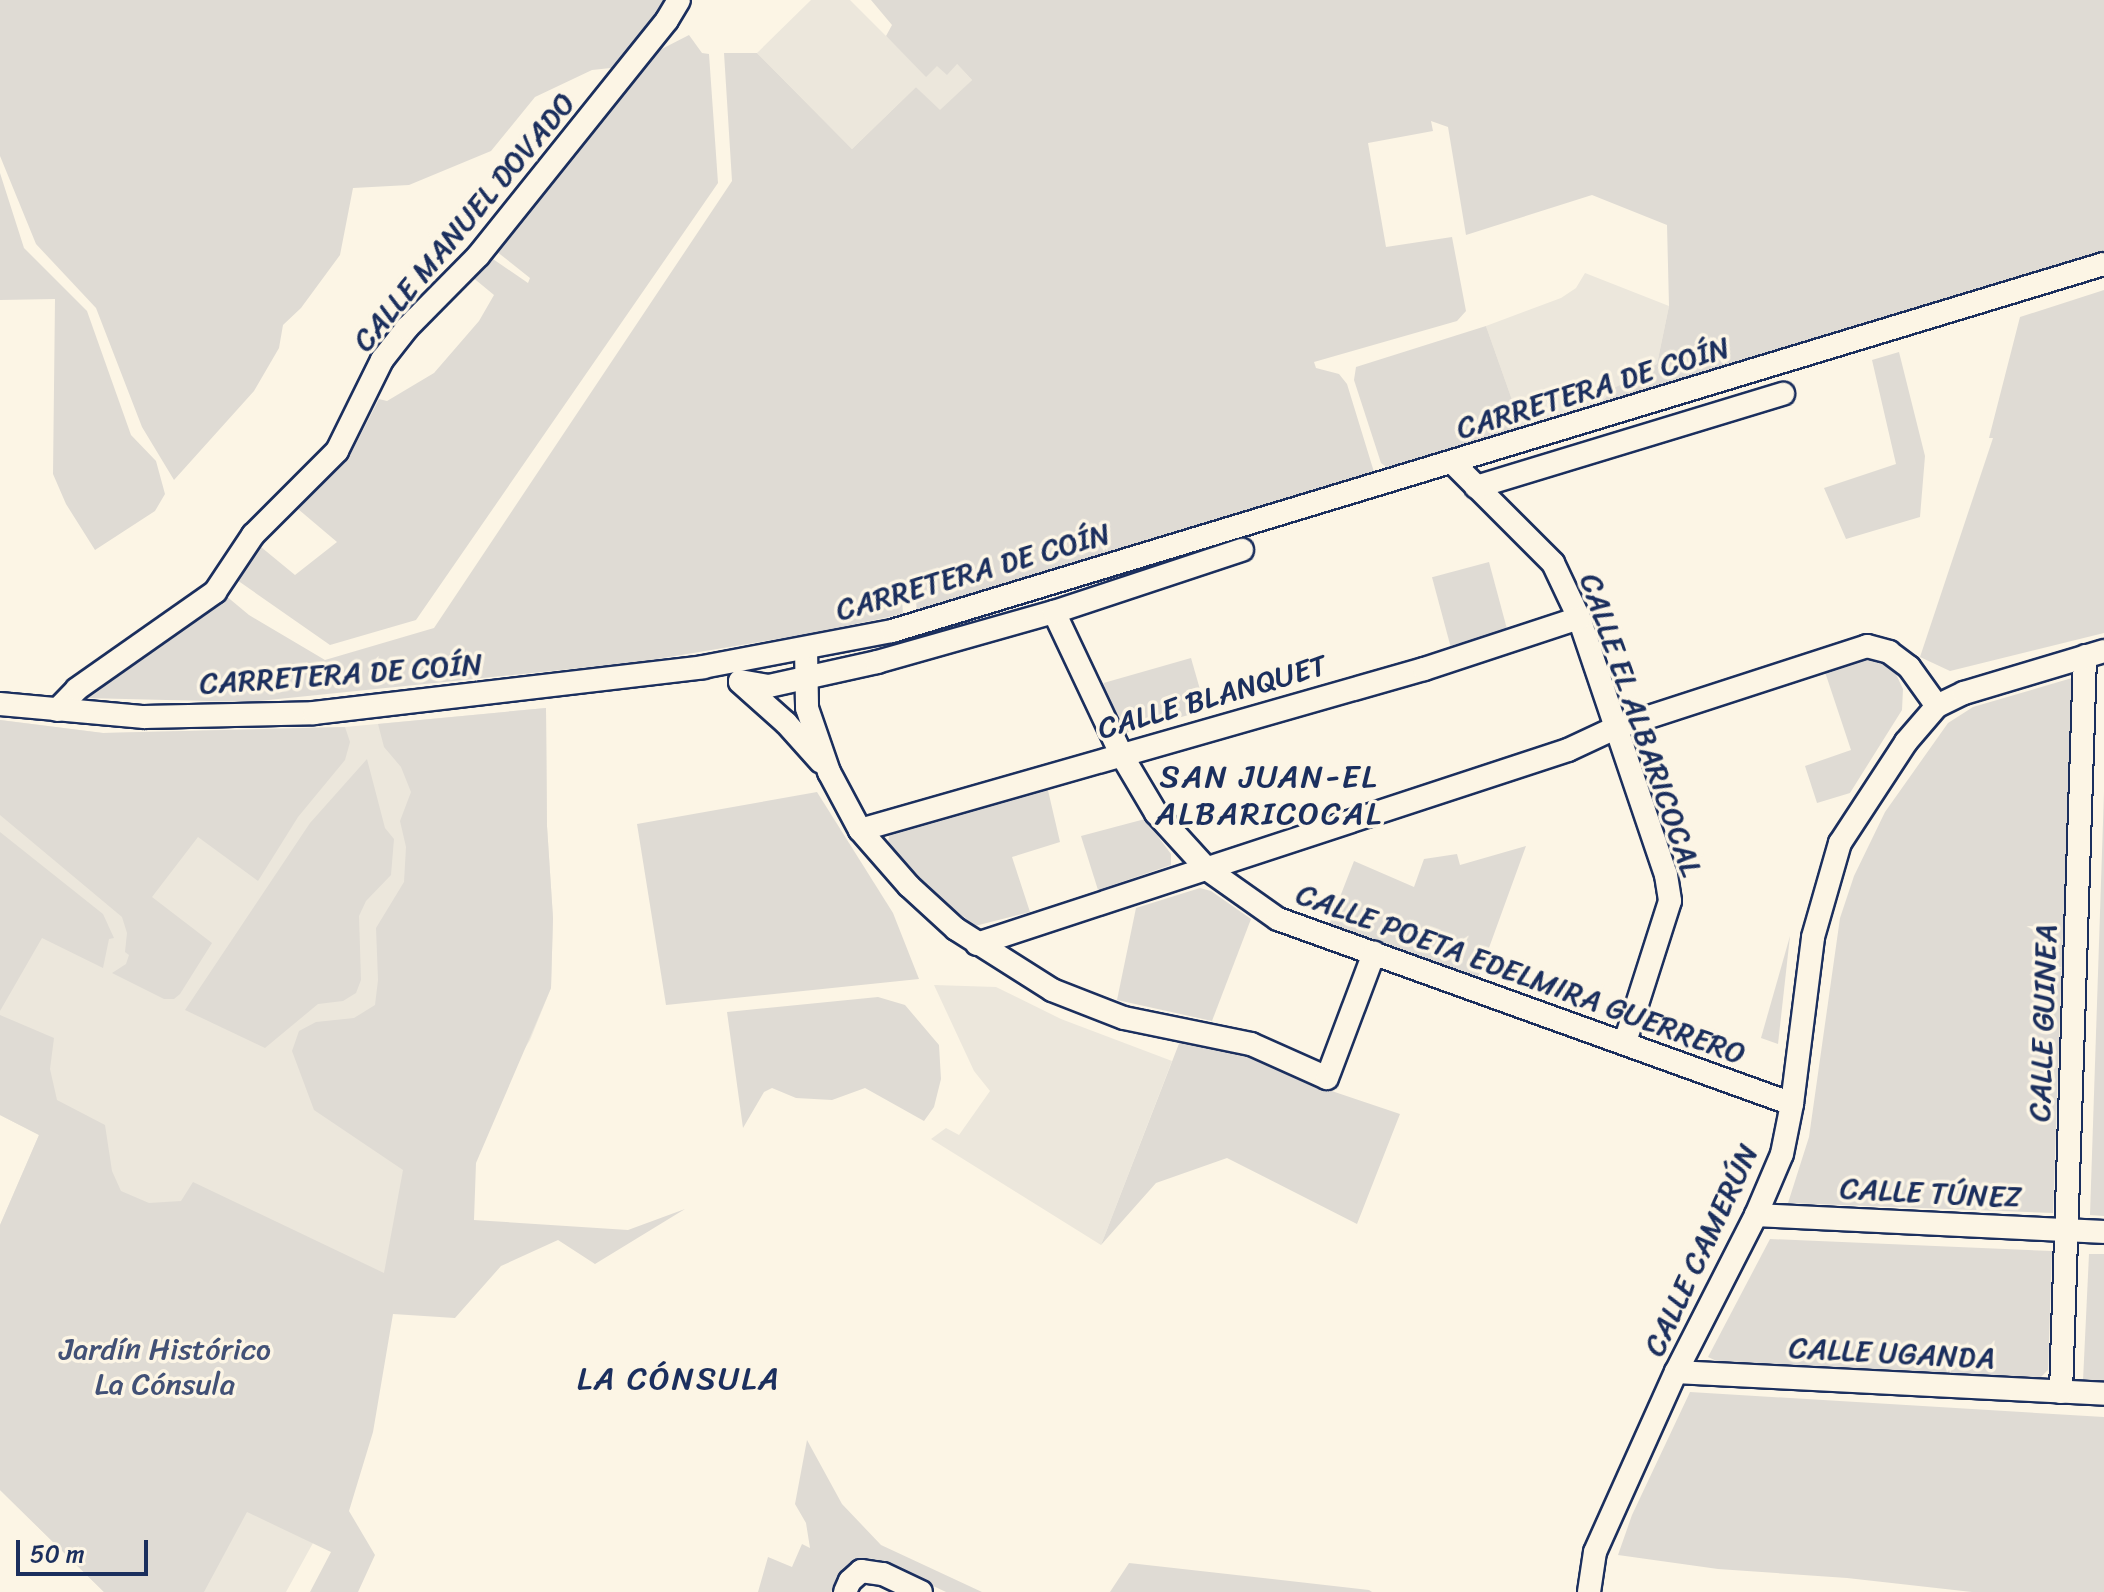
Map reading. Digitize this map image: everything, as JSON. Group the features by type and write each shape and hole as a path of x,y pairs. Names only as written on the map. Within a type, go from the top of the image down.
{"street":[{"name":"CALLE MANUEL DOVADO","path":"57,710 77,689 215,592 253,535 337,451 382,360 407,328 478,256 667,20 679,0"},
{"name":"CARRETERA DE COÍN","path":"0,704 144,717 314,713 703,667 806,648 906,627 2104,264"},
{"path":"1476,487 1783,394"},
{"name":"CALLE EL ALBARICOCAL","path":"1452,462 1553,563 1579,618 1666,875 1670,901 1625,1042"},
{"name":"CARRETERA DE COÍN","path":"740,681 769,686 877,662 1054,612 1242,550"},
{"name":"CALLE POETA EDELMIRA GUERRERO","path":"1054,612 1121,754 1156,813 1207,869 1278,919 1792,1104"},
{"name":"CALLE BLANQUET","path":"860,830 1424,669 1579,618"},
{"path":"977,944 1568,750 1615,728 1867,646 1889,652 1909,667 1937,706 1964,693 2095,654"},
{"path":"806,648 807,708 829,772 860,830 909,886 977,944 1066,996 1124,1018 1251,1044 1327,1078 1374,953"},
{"name":"CALLE GUINEA","path":"2061,1392 2095,654"},
{"path":"703,667 740,681 786,723 829,772"},
{"name":"CALLE CAMERÚN","path":"1589,1592 1595,1552 1676,1372 1756,1215 1782,1154 1792,1104 1813,937 1840,843 1906,742 1937,706"},
{"name":"CALLE TÚNEZ","path":"1756,1215 2104,1232"},
{"name":"CALLE UGANDA","path":"1676,1372 2104,1394"},
{"path":"845,1592 850,1581 861,1571 883,1574 921,1592"}],"shaded area":[{"path":"811,0 850,0 926,76 937,65 957,64 972,80 940,111 916,87 852,149 757,53"},
{"path":"1585,273 1669,306 1657,364 1614,388 1600,404 1522,428 1486,326 1561,298 1576,288"},
{"path":"546,708 547,826 553,918 551,988 530,1040 385,1274 313,1543 286,1592 104,1592 0,1490 0,1225 39,1135 0,1115 0,720 103,733 345,727"},
{"path":"934,985 996,987 1061,1019 1172,1061 1101,1245 931,1139 946,1128 959,1135 990,1091 974,1071"}],"green space":[{"path":"0,0 667,0 620,67 592,70 535,97 491,151 409,185 353,188 340,255 301,308 283,325 279,348 254,391 174,480 142,427 96,308 36,244 0,156"},
{"path":"871,0 2104,0 2104,251 1600,404 1614,388 1657,364 1669,306 1667,225 1592,195 1466,235 1448,127 1431,121 1433,131 1368,143 1386,247 1452,237 1466,311 1457,321 1314,362 1316,368 1339,374 1347,384 1374,472 917,611 915,594 902,599 903,614 808,634 639,662 249,702 84,698 81,693 189,624 225,595 249,615 325,660 434,628 732,181 724,53 757,53 852,149 916,87 940,110 972,80 957,64 947,75 937,66 926,77 886,36 892,25"},
{"path":"689,35 702,53 709,54 718,183 416,620 330,645 237,580 261,547 295,575 337,542 298,509 348,459 379,399 387,401 434,373 479,321 494,295 471,276 490,257 528,283 530,278 496,251 652,54"},
{"path":"0,173 24,248 87,311 131,435 156,461 165,494 155,511 95,550 66,504 53,474 55,299 0,300"},
{"path":"2104,290 2104,633 1950,671 1920,657 1993,438 1989,438 2020,317"},
{"path":"1486,326 1522,428 1389,469 1381,463 1354,380 1356,367"},
{"path":"1899,352 1925,456 1920,517 1846,539 1824,488 1896,464 1872,360"},
{"path":"1489,562 1507,631 1450,646 1432,577"},
{"path":"1191,658 1206,710 1118,735 1104,683"},
{"path":"1863,658 1888,664 1895,672 1903,689 1902,710 1850,793 1817,803 1805,766 1851,750 1824,669"},
{"path":"2072,678 2053,1213 1788,1203 1809,1137 1840,918 1854,876 1885,812 1948,723 1973,707"},
{"name":"Jardín Histórico La Cónsula","path":"546,708 547,826 553,918 551,988 476,1163 474,1220 628,1230 685,1209 595,1264 558,1240 501,1266 455,1318 393,1314 373,1432 349,1511 375,1555 358,1592 310,1592 331,1552 247,1512 204,1592 104,1592 0,1490 0,1225 39,1135 0,1115 0,1015 54,1038 50,1069 57,1100 105,1125 112,1171 121,1191 149,1203 181,1201 193,1182 384,1273 403,1170 314,1110 292,1051 299,1031 316,1022 354,1018 375,1005 378,980 376,928 404,882 406,847 400,821 411,792 401,767 384,747 378,724"},
{"path":"0,720 103,733 345,727 350,742 345,760 298,817 258,881 198,837 152,897 212,943 180,994 174,999 164,999 112,973 126,964 129,955 125,952 127,933 122,917 0,815"},
{"path":"367,759 385,828 394,839 391,875 366,901 359,916 361,980 356,993 343,1001 318,1004 265,1048 185,1010 310,823"},
{"path":"1047,786 1060,842 1012,857 1030,912 975,926 924,885 888,842 890,832"},
{"path":"817,792 893,913 919,979 666,1005 637,824"},
{"path":"2104,792 2104,1216 2090,1215"},
{"path":"1145,819 1171,854 1171,865 1098,890 1081,836"},
{"path":"0,832 103,914 114,938 109,939 103,968 42,938 0,1011"},
{"path":"1526,846 1478,978 1329,925 1354,861 1414,887 1424,859 1457,854 1460,865"},
{"path":"1200,888 1211,891 1251,919 1212,1021 1117,1000 1136,908"},
{"path":"1790,936 1778,1044 1761,1038"},
{"path":"878,997 905,1005 939,1045 941,1079 934,1107 924,1121 865,1088 832,1100 796,1098 772,1088 764,1092 743,1128 727,1012"},
{"path":"1180,1041 1239,1052 1302,1081 1400,1114 1357,1224 1227,1158 1156,1183 1101,1245"},
{"path":"1770,1239 2052,1251 2048,1370 2040,1378 1721,1363 1708,1357"},
{"path":"2089,1254 2104,1254 2104,1382 2083,1381"},
{"path":"1690,1392 2104,1417 2104,1592 1972,1592 1847,1578 1718,1569 1618,1555 1632,1515"},
{"path":"807,1440 842,1504 881,1545 982,1592 946,1592 876,1559 856,1558 841,1571 831,1592 758,1592 768,1557 792,1567 802,1544 810,1548 806,1523 795,1504"},
{"path":"1129,1563 1369,1590 1372,1592 1110,1592"}],"district":[{"name":"SAN JUAN-EL ALBARICOCAL","path":"1269,796"},
{"name":"LA CÓNSULA","path":"679,1379"}]}
